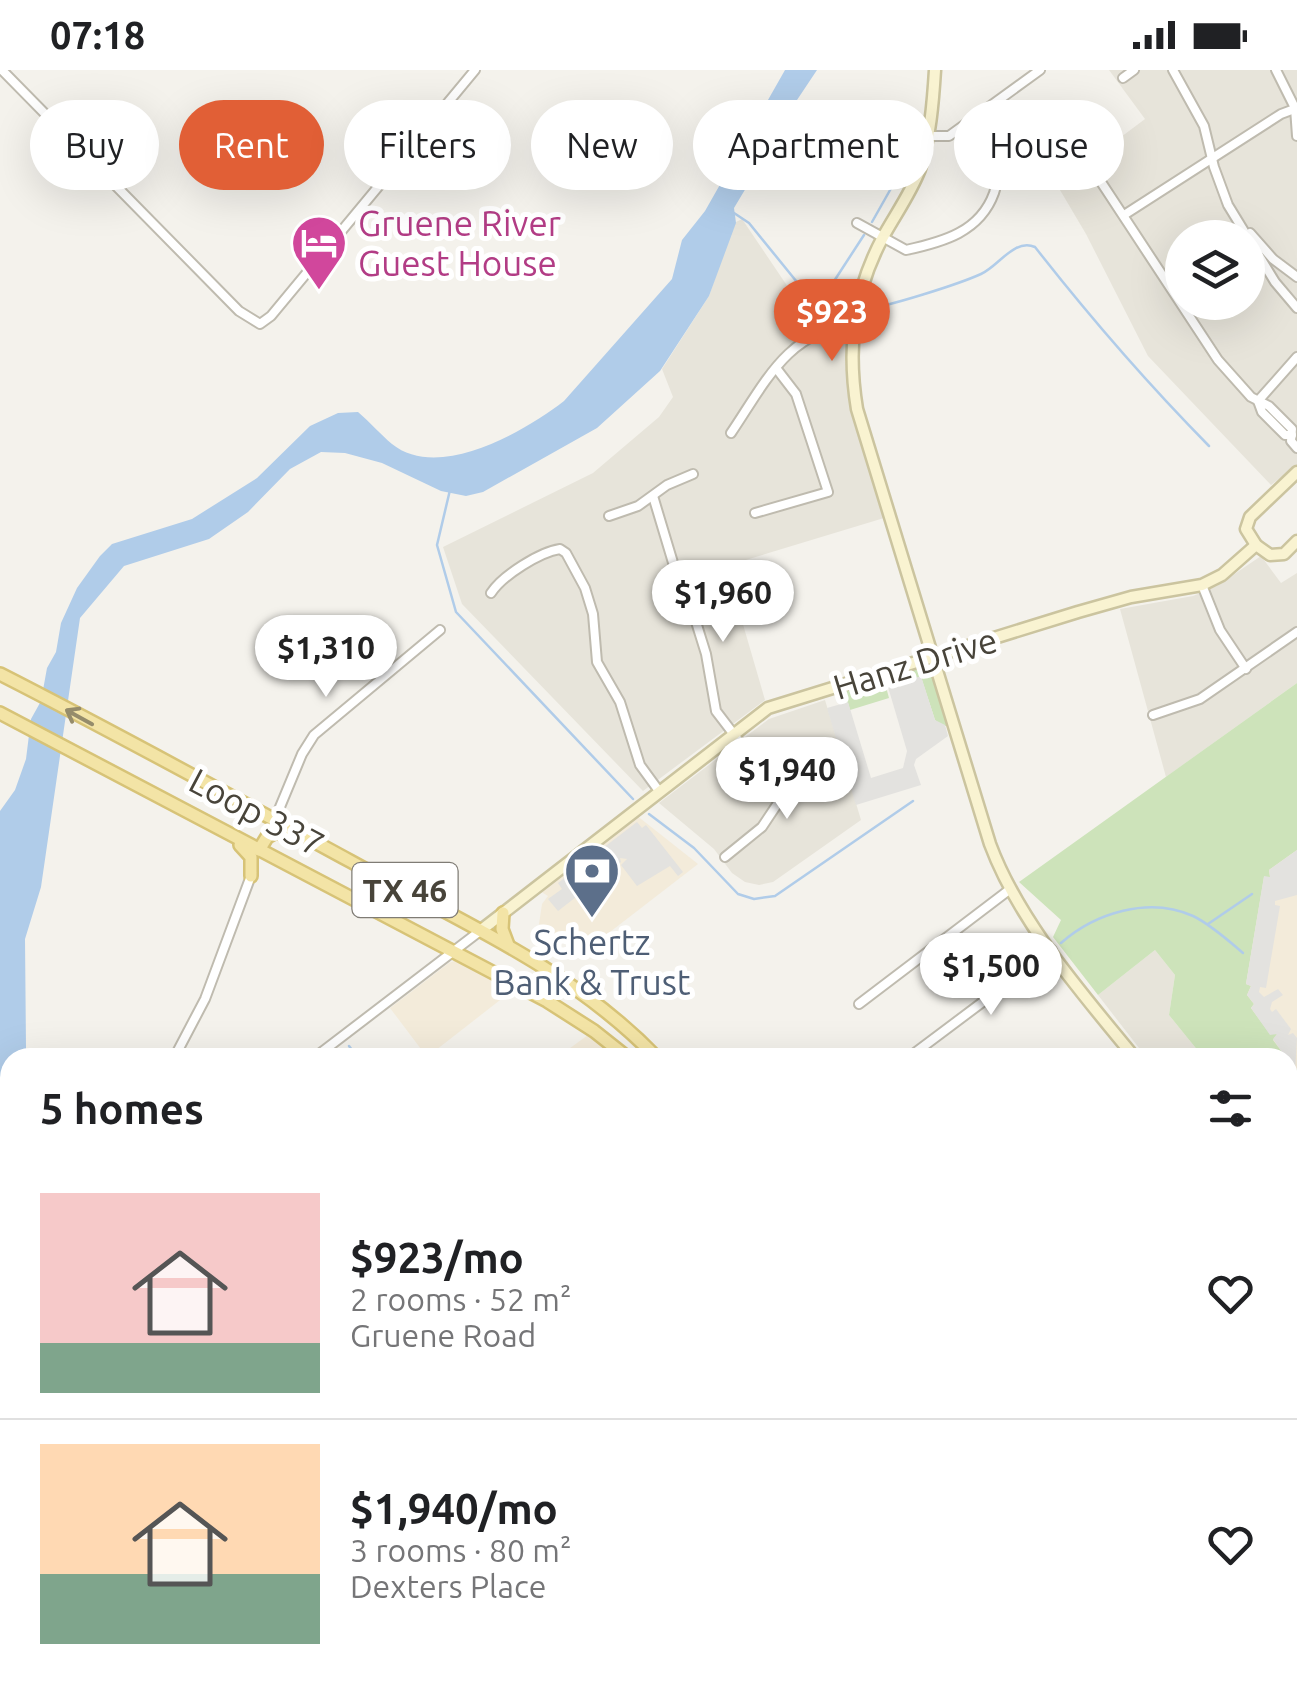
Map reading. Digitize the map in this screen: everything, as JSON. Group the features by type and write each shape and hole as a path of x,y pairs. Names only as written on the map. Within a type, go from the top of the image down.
{"main road":[{"name":"Loop 337","path":"0,674 508,945 559,975 626,1026 647,1048"},
{"name":"Loop 337","path":"5,715 558,1008 614,1048"},
{"path":"183,809 188,817 247,849 252,861 251,876"},
{"path":"259,850 266,838 281,832 344,864 358,866"},
{"path":"251,876 266,861 278,859"},
{"path":"503,914 501,927 508,945"}],"street":[{"path":"2,70 239,311 256,323 272,316 475,70"},
{"path":"931,100 935,70"},
{"path":"934,136 949,136 1040,70"},
{"path":"1123,78 1134,70"},
{"path":"1173,70 1204,126 1221,190 1239,220"},
{"path":"1276,70 1296,108 1297,136"},
{"path":"1124,215 1296,108"},
{"path":"856,223 906,250 960,234 987,210 1008,156 1059,118 1204,340 1241,387 1258,400 1262,412 1285,435 1292,435 1291,441 1297,448"},
{"path":"909,190 864,278 853,326 852,374 857,409 990,844 1009,890 1126,1048"},
{"path":"1265,249 1297,278"},
{"path":"1265,265 1297,308"},
{"path":"731,433 776,368 802,340 823,330 853,326"},
{"path":"1258,400 1297,357"},
{"path":"755,514 828,492 796,394 776,368"},
{"path":"1297,472 1246,522 1256,545 1270,556 1277,556 1297,541"},
{"path":"609,516 638,506 671,482 693,474"},
{"path":"652,496 706,654 716,709 781,796"},
{"name":"Hanz Drive","path":"327,1048 658,791 778,704 1118,600 1202,584 1222,575 1256,545"},
{"path":"491,593 502,581 553,550 566,553 592,610 597,662 620,702 640,765 658,791"},
{"path":"1202,584 1220,630 1246,669"},
{"path":"275,819 314,735 440,630"},
{"path":"1153,715 1200,700 1297,632"},
{"path":"725,857 762,827 781,796 844,774"},
{"path":"179,1048 205,999 259,850"},
{"path":"859,1004 1009,890"},
{"path":"921,1048 1052,950"}],"shaded area":[{"path":"1109,70 1297,70 1297,465 1271,485 1148,356 1060,190 1124,190 1124,135 1145,119"},
{"path":"742,219 792,293 847,314 847,388 884,518 726,566 765,700 643,791 462,604 443,547 593,473 659,417 673,397 662,369 709,296 728,240 736,222"},
{"path":"1261,556 1281,583 1297,573 1297,683 1166,777 1120,609 1193,596 1217,586"},
{"path":"921,676 935,720 945,725 948,736 916,759 914,765 921,785 856,805 827,708 848,702 871,778 903,768 907,751 888,687"},
{"path":"825,700 861,820 773,882 745,882 732,873 714,849 659,803 769,719"},
{"path":"636,815 698,864 584,952 546,934 539,924 542,904 548,896 540,891"},
{"path":"637,822 642,828 646,825 683,872 678,876 670,866 637,886 621,865 627,859 620,858 621,862 558,911 548,899 562,889 558,883 571,873 575,877 574,871 585,862 590,866 590,859 597,853 607,854 603,848"},
{"path":"1297,846 1297,1048 1276,1048 1243,1002 1265,868"},
{"path":"1297,850 1297,895 1275,901 1280,906 1266,988 1260,987 1259,992 1264,997 1278,989 1283,995 1272,1002 1270,1009 1276,1009 1291,1029 1288,1035 1293,1033 1297,1038 1296,1048 1279,1048 1273,1039 1277,1034 1270,1035 1251,1008 1254,1004 1247,995 1264,876 1270,877 1269,870"},
{"path":"1155,950 1175,975 1169,1015 1196,1048 1139,1048 1098,995"},
{"path":"457,960 513,990 439,1048 420,1048 390,1008"},
{"path":"588,1035 605,1048 570,1048"}],"green space":[{"path":"923,667 932,675 947,726 935,720 921,677 886,687 889,698 850,710 848,703 841,703 842,690"},
{"path":"1297,683 1297,850 1269,870 1270,877 1264,877 1246,984 1251,986 1247,995 1254,1004 1251,1008 1270,1034 1277,1034 1273,1040 1279,1048 1196,1048 1169,1015 1175,975 1155,950 1098,995 1053,937 1061,920 1019,882"}],"water":[{"path":"785,70 817,70 797,100 768,100"},
{"path":"717,190 745,190 734,208 736,223 709,296 660,371 597,428 483,492 466,496 441,491 382,463 345,453 321,452 290,469 248,512 209,539 124,566 80,618 41,887 25,939 26,1048 0,1048 0,811 15,790 26,759 31,719 41,701 61,623 77,588 100,556 112,544 192,519 257,478 310,426 338,413 358,412 392,444 411,454 433,458 457,455 505,438 564,401 672,279 682,240"}],"waterway":[{"path":"872,222 890,190"},
{"path":"734,213 749,223 801,287 846,304"},
{"path":"825,295 864,235"},
{"path":"865,309 957,283 988,270 1020,246 1035,247 1119,349 1209,446"},
{"path":"450,490 437,545 456,612 633,799"},
{"path":"649,814 694,848 738,894 754,899 775,896 913,801"},
{"path":"1208,924 1252,894"},
{"path":"1061,943 1106,916 1159,908 1199,919 1243,953"}],"place":[{"name":"Gruene River Guest House","path":"319,292"},
{"name":"Schertz Bank & Trust","path":"592,920"}]}
